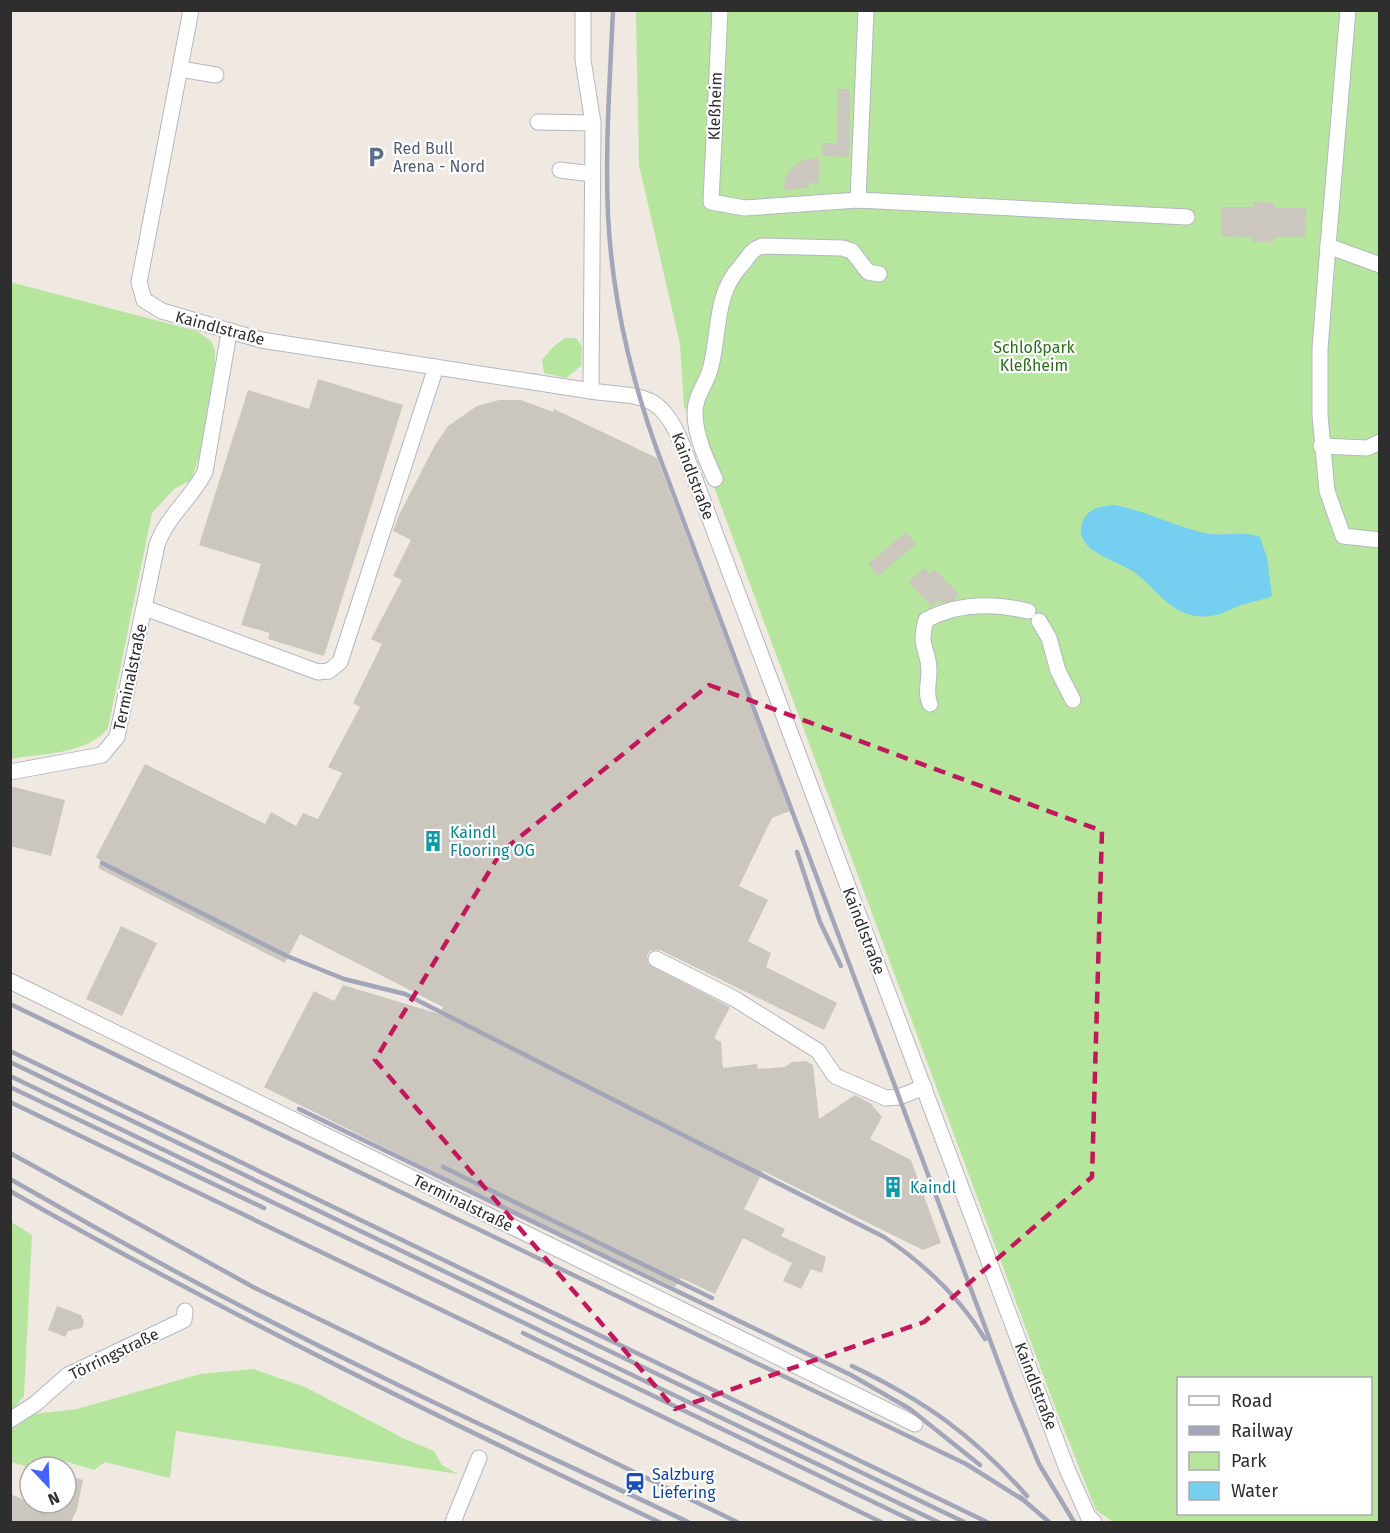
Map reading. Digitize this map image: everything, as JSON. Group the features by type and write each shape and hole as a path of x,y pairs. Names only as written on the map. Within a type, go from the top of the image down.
{"street":[{"name":"Kaindlstraße","path":"191,10 141,272 141,291 144,300 152,307 229,333 299,347 650,400 669,416 1067,1469 1088,1516 1094,1522"},
{"path":"583,10 583,60 593,123 591,391"},
{"name":"Kleßheim","path":"720,10 711,202 745,208 858,200"},
{"path":"866,10 858,200 1187,217"},
{"path":"1348,10 1320,349 1321,446 1327,491 1343,536 1380,540"},
{"path":"180,69 216,75"},
{"path":"538,122 593,123"},
{"path":"560,170 592,174"},
{"path":"715,479 706,459 695,414 697,395 709,373 720,309 731,275 752,249 762,246 842,248 852,251 868,272 879,274"},
{"path":"1328,246 1380,265"},
{"name":"Terminalstraße","path":"10,772 102,755 117,737 157,544 163,526 196,489 205,472 229,333"},
{"path":"145,608 318,672 329,671 340,662 436,367"},
{"path":"1321,446 1347,445 1367,448 1380,442"},
{"path":"930,704 926,695 929,668 921,638 926,620 941,612 979,605 999,605 1033,616 1049,638 1058,671 1073,700"},
{"path":"656,959 735,999 818,1051 835,1076 886,1098 899,1097 924,1088"},
{"name":"Terminalstraße","path":"10,981 915,1424"},
{"name":"Törringstraße","path":"10,1420 35,1404 68,1375 184,1320 185,1311"},
{"path":"453,1522 479,1458"}],"highlighted area":[{"path":"709,685 1102,831 1092,1177 924,1322 675,1409 375,1060 501,852"}],"green space":[{"name":"Schloßpark Kleßheim","path":"636,11 1379,11 1379,1522 1113,1522 1096,1510 1052,1399 684,406 680,344 639,165"},
{"path":"10,282 197,331 211,341 215,351 209,416 197,465 191,480 174,489 152,513 108,728 99,737 76,748 11,759"},
{"path":"565,338 576,338 582,347 581,366 566,378 544,373 542,360"},
{"path":"11,1222 32,1235 24,1396 11,1412"},
{"path":"253,1369 305,1387 405,1439 434,1451 442,1465 458,1474 176,1431 170,1478 105,1462 94,1470 78,1465 78,1455 18,1455 18,1464 11,1462 10,1425 18,1416 77,1409 200,1374"}],"water":[{"path":"1115,505 1205,533 1247,534 1260,537 1267,558 1272,596 1211,616 1197,616 1178,610 1134,572 1096,552 1083,539 1081,530 1087,515 1097,508"}],"building":[{"path":"838,89 850,89 849,157 822,156 823,143 837,143"},
{"path":"819,157 819,183 808,184 809,188 784,190 786,176 793,167 803,160"},
{"path":"1253,202 1275,203 1275,208 1306,208 1305,237 1274,237 1274,242 1252,242 1252,237 1221,236 1221,207 1253,207"},
{"path":"318,379 403,405 324,656 268,639 270,633 241,625 261,564 199,545 248,390 309,409"},
{"name":"Kaindl Flooring OG","path":"499,400 521,400 553,412 554,409 657,458 790,811 772,818 739,886 768,900 748,941 771,953 766,967 837,1003 824,1030 660,950 650,951 647,955 648,964 730,1007 714,1038 721,1042 723,1068 757,1064 758,1069 785,1067 792,1062 806,1061 813,1065 819,1119 855,1095 870,1103 882,1117 870,1139 911,1160 941,1243 923,1250 763,1171 744,1209 785,1229 781,1236 826,1257 822,1273 811,1269 801,1289 783,1281 792,1263 743,1238 715,1294 681,1278 675,1287 498,1204 264,1087 314,991 334,1001 343,985 439,1014 443,1007 300,934 285,963 98,868 101,861 96,857 145,764 265,824 271,812 296,826 303,813 318,819 342,773 328,767 360,707 353,703 382,644 371,639 402,580 393,576 411,540 393,531 399,515 435,445 448,426 477,406"},
{"path":"906,532 916,544 878,576 868,564"},
{"path":"923,568 930,574 934,569 959,594 954,600 941,603 938,600 932,606 908,582"},
{"path":"10,786 65,800 51,856 10,846"},
{"path":"121,926 157,943 122,1016 86,999"},
{"path":"57,1306 81,1315 84,1322 82,1328 68,1331 65,1337 48,1330"},
{"path":"78,1479 83,1480 78,1504"},
{"path":"10,1494 18,1497 18,1515 74,1515 71,1522 10,1522"}],"railway":[{"path":"613,10 607,138 610,245 624,334 647,422 1012,1399 1039,1464 1074,1522"},
{"path":"797,852 820,922 841,966"},
{"path":"102,863 287,956 344,979 405,994 884,1237 940,1282 964,1309 985,1339"},
{"path":"10,1004 966,1464 1025,1501"},
{"path":"10,1051 987,1522"},
{"path":"10,1062 964,1522"},
{"path":"10,1076 938,1522"},
{"path":"10,1087 264,1208"},
{"path":"10,1102 881,1522"},
{"path":"299,1109 851,1375 910,1409 980,1465"},
{"path":"10,1153 255,1288 737,1522"},
{"path":"443,1167 712,1298"},
{"path":"10,1179 150,1258 292,1333 688,1522"},
{"path":"10,1191 170,1279 332,1363 659,1522"},
{"path":"523,1333 915,1522"},
{"path":"852,1366 903,1392 947,1421 987,1455 1027,1496"},
{"path":"1020,1497 1049,1522"}],"place":[{"name":"Red Bull Arena - Nord","path":"376,157"},
{"name":"Kaindl Flooring OG","path":"433,841"},
{"name":"Kaindl","path":"893,1187"},
{"name":"Salzburg Liefering","path":"635,1483"}]}
